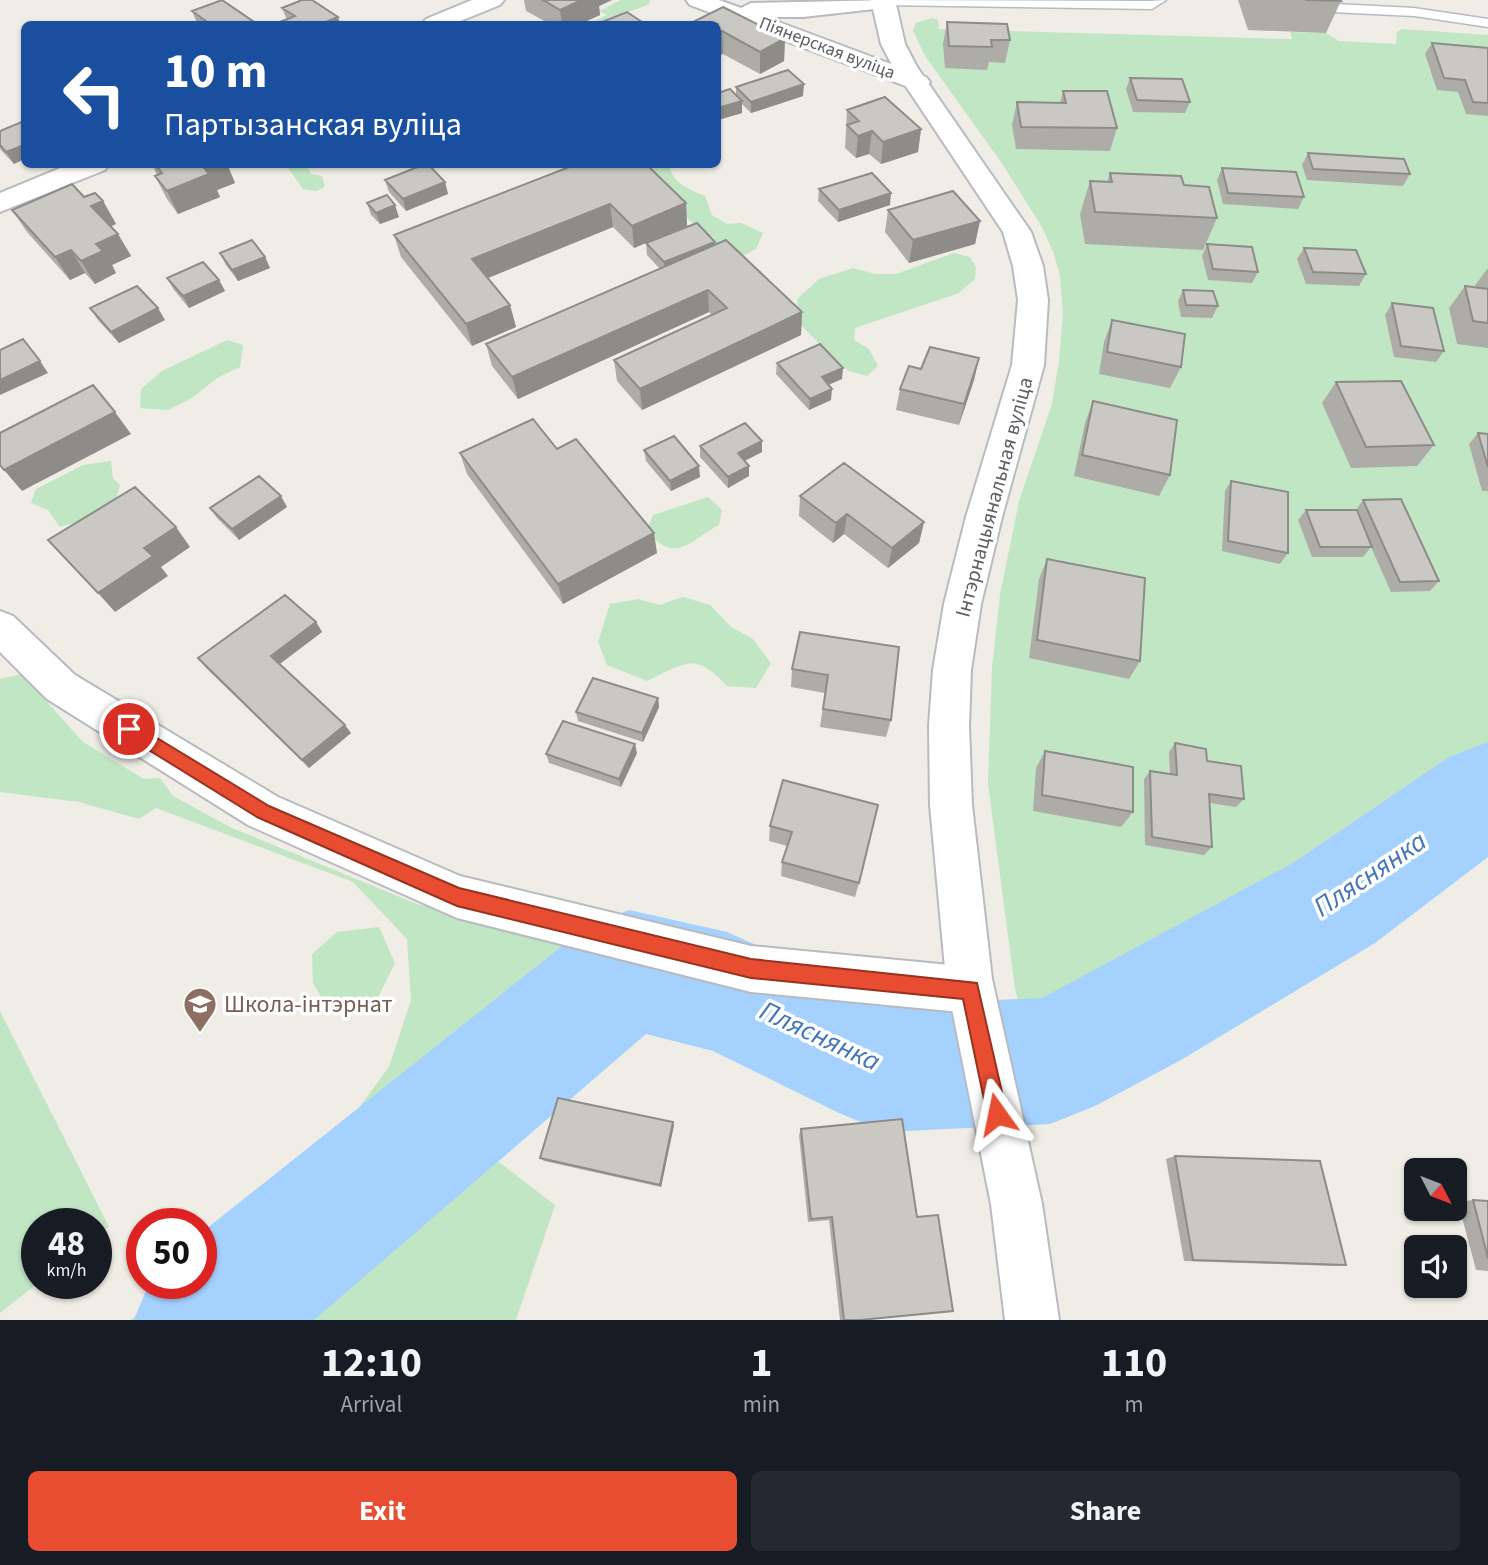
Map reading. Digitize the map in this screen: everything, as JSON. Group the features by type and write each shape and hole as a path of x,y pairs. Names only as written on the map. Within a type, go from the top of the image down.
{"street":[{"path":"441,21 492,0"},
{"path":"705,2 765,11 859,6 883,1"},
{"name":"Інтэрнацыянальная вуліца","path":"883,1 893,44 1017,232 1026,252 1034,301 1035,325 1026,380 974,553 953,668 948,726 948,792 973,1001 1014,1191 1032,1320"},
{"name":"Піянерская вуліца","path":"705,2 916,82"},
{"path":"0,203 85,168"},
{"path":"4,638 61,687 263,811 457,897 751,969 973,1001"}],"lane":[{"path":"883,1 1152,5 1159,0"},
{"path":"1328,0 1331,8 1414,12 1488,23"}],"green space":[{"path":"621,0 650,0 649,4 606,21 594,21 607,15 599,11"},
{"path":"932,18 938,20 939,29 1292,39 1290,32 1326,33 1339,41 1396,44 1397,32 1402,29 1488,35 1488,792 1333,903 1050,1061 1034,1064 1015,989 988,784 992,668 1000,595 1019,501 1052,404 1063,315 1060,276 1042,227 1001,162 925,56 913,31 916,23"},
{"path":"288,168 308,168 311,174 322,176 325,187 316,191 303,189"},
{"path":"670,168 678,181 705,196 712,215 727,224 741,223 763,233 756,249 740,257 718,247 635,169"},
{"path":"954,253 970,257 976,267 975,279 959,293 855,328 854,340 869,349 878,366 867,376 849,371 836,361 799,323 797,299 819,279 853,268 875,274 896,274"},
{"path":"227,340 243,345 240,367 217,378 192,398 168,410 140,408 141,389 162,371"},
{"path":"111,461 113,478 120,485 115,504 92,518 60,527 48,510 31,503 36,489 83,465"},
{"path":"708,497 722,510 719,525 690,544 666,547 646,531 653,515"},
{"path":"683,597 710,605 731,627 753,639 771,663 756,688 727,686 716,675 698,664 681,665 647,681 607,665 598,642 610,604 638,599 660,605"},
{"path":"22,674 83,742 144,779 160,778 173,796 232,828 417,904 884,1004 916,1027 929,1067 886,1069 727,993 629,970 538,1046 495,1159 555,1205 516,1320 131,1320 157,1299 217,1299 217,1249 313,1170 389,1067 411,1000 407,939 353,882 156,808 139,819 79,802 0,792 0,679"},
{"path":"379,927 395,963 373,1007 332,1015 313,983 312,954 337,932"},
{"path":"0,1011 99,1208 21,1208 21,1296 0,1313"}],"building":[{"path":"222,0 253,21 206,21 192,11"},
{"path":"302,0 312,0 338,17 328,21 282,21 295,16 282,8"},
{"path":"543,0 582,0 560,10"},
{"path":"723,7 785,38 760,52 721,32 721,21 695,21"},
{"path":"627,12 640,21 604,21"},
{"path":"947,22 1007,24 1010,40 991,40 992,47 949,46"},
{"path":"1432,43 1488,48 1488,103 1473,102 1465,80 1444,78"},
{"path":"788,70 804,84 751,102 736,87"},
{"path":"1130,78 1182,79 1190,102 1137,100"},
{"path":"730,89 742,101 721,107 721,92"},
{"path":"1063,91 1107,91 1117,128 1021,127 1017,102 1066,103"},
{"path":"885,97 921,129 883,142 872,131 858,136 847,125 859,121 847,110"},
{"path":"21,122 21,146 6,152 0,145 0,131"},
{"path":"1308,153 1404,159 1410,174 1313,169"},
{"path":"158,168 204,168 209,174 167,191 155,176 162,173"},
{"path":"415,168 432,168 445,182 403,199 385,180"},
{"path":"567,168 650,168 686,203 632,226 610,204 472,259 510,305 466,324 394,235"},
{"path":"1222,168 1296,172 1304,197 1228,193"},
{"path":"872,173 891,193 839,210 819,189"},
{"path":"1110,173 1181,176 1184,185 1209,187 1217,218 1095,212 1090,181 1112,182"},
{"path":"72,184 84,197 95,193 103,201 91,206 118,234 96,244 103,251 81,261 71,250 55,257 12,210"},
{"path":"953,191 980,221 913,240 888,210"},
{"path":"387,195 395,205 376,213 367,203"},
{"path":"697,223 715,242 664,262 646,243"},
{"path":"252,240 265,257 232,270 220,253"},
{"path":"726,240 802,312 640,389 614,360 727,308 708,290 512,377 486,344"},
{"path":"1207,244 1252,247 1258,272 1213,269"},
{"path":"1304,248 1356,250 1366,274 1313,272"},
{"path":"203,262 219,280 183,296 167,278"},
{"path":"137,286 158,308 111,332 90,308"},
{"path":"1465,286 1488,289 1488,323 1473,321"},
{"path":"1183,290 1213,291 1218,306 1186,305"},
{"path":"1392,303 1433,308 1444,351 1401,346"},
{"path":"1112,320 1185,334 1181,367 1107,352"},
{"path":"23,339 40,361 0,380 0,350"},
{"path":"820,344 843,368 822,377 832,389 810,399 777,363"},
{"path":"930,347 979,358 964,404 900,389 909,366 921,369"},
{"path":"1401,381 1434,445 1366,447 1336,382"},
{"path":"93,385 115,412 4,470 0,465 0,433"},
{"path":"1093,401 1177,420 1170,475 1082,455"},
{"path":"533,419 557,449 576,439 654,533 558,584 460,453"},
{"path":"745,423 762,441 738,453 749,466 728,477 700,446"},
{"path":"1478,433 1488,434 1488,467"},
{"path":"674,436 699,466 670,481 644,450"},
{"path":"844,463 924,522 892,548 847,514 836,523 800,496"},
{"path":"259,476 281,496 232,529 210,508"},
{"path":"1231,481 1288,492 1288,553 1228,541"},
{"path":"135,487 176,527 144,548 153,556 98,593 48,540"},
{"path":"1401,499 1439,581 1400,582 1363,500"},
{"path":"1306,510 1357,510 1372,547 1320,547"},
{"path":"1047,559 1145,578 1140,661 1037,640"},
{"path":"285,595 316,622 271,656 345,725 302,760 198,658"},
{"path":"800,632 899,647 891,720 823,709 828,675 792,669"},
{"path":"593,678 658,698 642,733 576,712"},
{"path":"563,721 635,744 619,779 546,754"},
{"path":"1175,743 1206,749 1207,761 1241,766 1244,799 1209,794 1212,847 1152,837 1150,771 1177,775"},
{"path":"1045,751 1133,767 1133,812 1042,795"},
{"path":"783,780 878,805 859,883 782,862 792,832 770,826"},
{"path":"558,1098 673,1122 660,1185 540,1158"},
{"path":"902,1119 917,1217 938,1215 953,1311 844,1320 832,1217 811,1219 801,1129"},
{"path":"1175,1156 1320,1161 1346,1265 1193,1260"},
{"path":"1473,1200 1488,1201 1488,1258"}],"waterway":[{"name":"Пляснянка","path":"205,1320 629,970 727,993 886,1069 1050,1061 1137,1016 1334,903 1488,792"}],"place":[{"name":"Школа-інтэрнат","path":"200,1034"}],"route":[{"path":"129,729 263,811 457,897 751,969 971,990 997,1114"}]}
